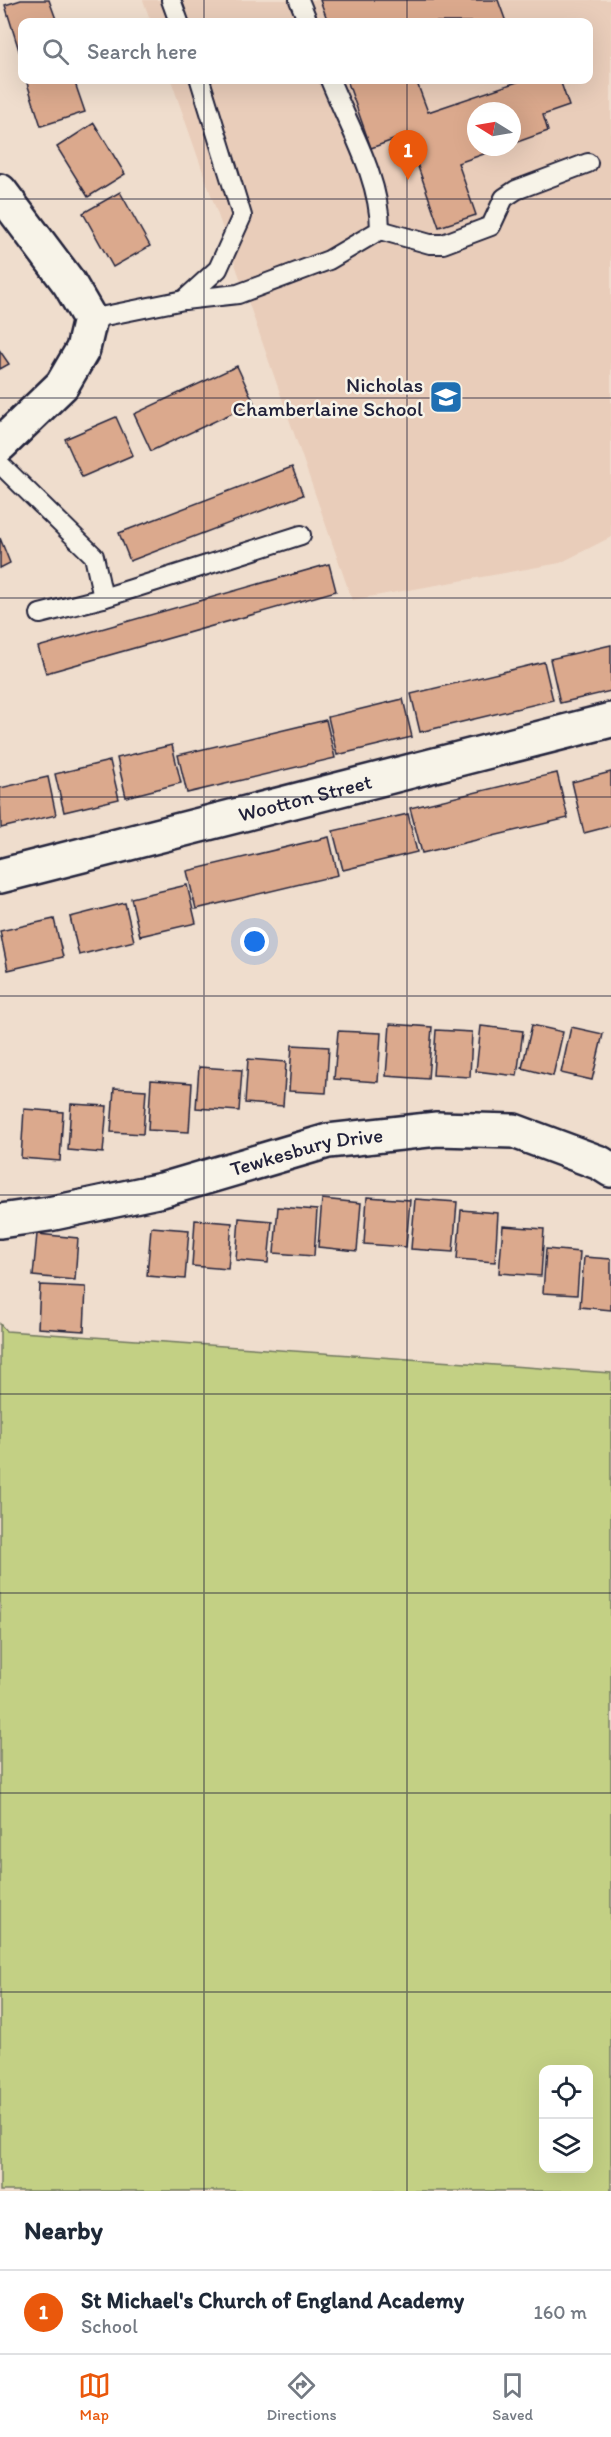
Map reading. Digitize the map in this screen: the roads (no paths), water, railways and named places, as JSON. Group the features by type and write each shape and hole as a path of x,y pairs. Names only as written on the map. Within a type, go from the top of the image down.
{"street":[{"path":"0,191 69,283 90,319 83,350 62,385 0,445"},
{"name":"Wootton Street","path":"0,876 611,720"},
{"name":"Tewkesbury Drive","path":"0,1221 49,1214 162,1190 328,1141 437,1129 514,1131 600,1162 611,1170"}],"lane":[{"path":"171,0 178,18"},
{"path":"299,0 306,18"},
{"path":"184,300 218,269 242,216 201,84"},
{"path":"332,84 369,174 380,208 380,230"},
{"path":"90,319 184,300 238,294 329,260 380,230 430,244 443,243 490,226 504,198 516,190 588,163"},
{"path":"0,464 94,556 103,598"},
{"path":"40,614 103,598 301,535"}],"place":[{"name":"St Michael's Church of England Academy","path":"408,180"},
{"name":"Nicholas Chamberlaine School","path":"446,397"}]}
